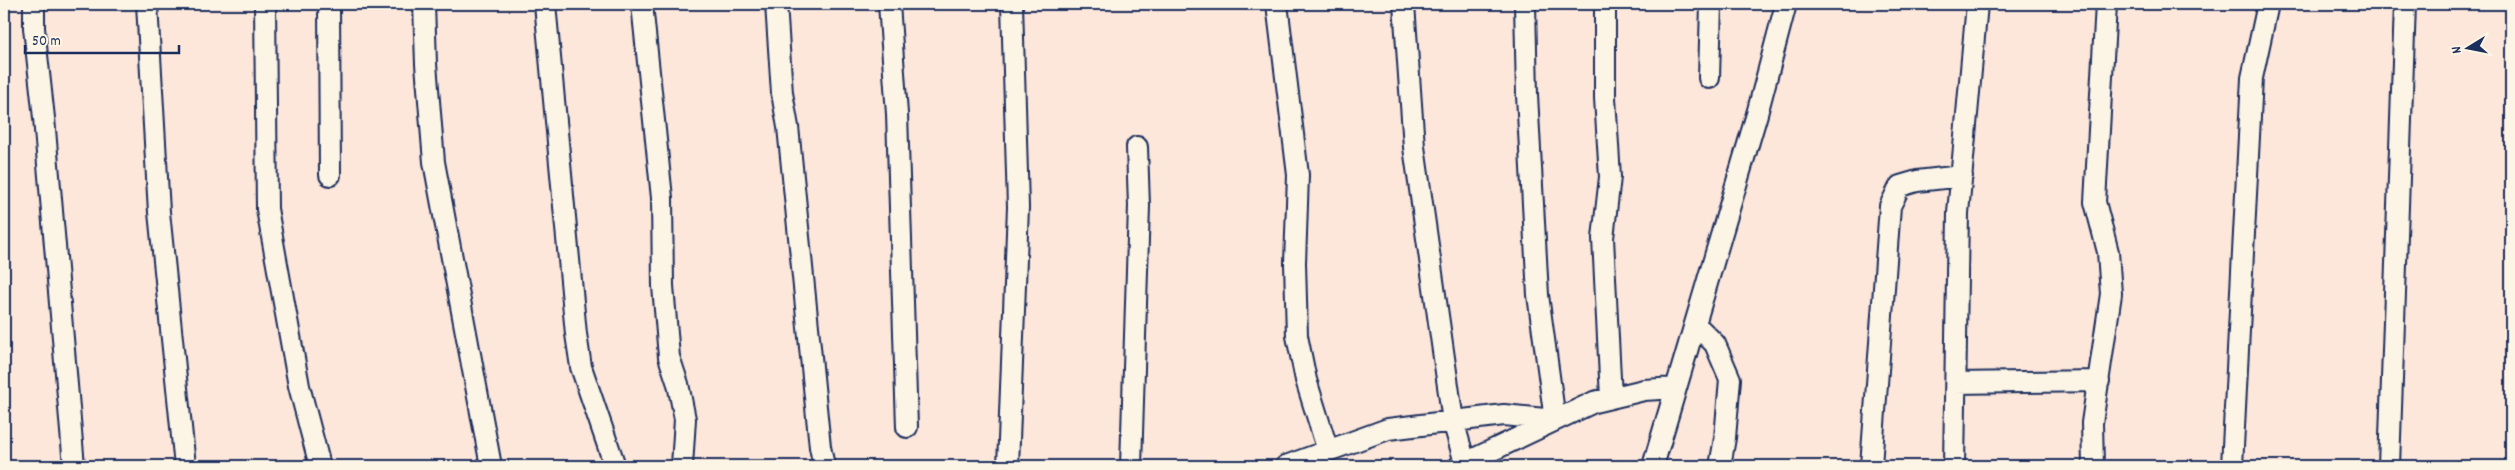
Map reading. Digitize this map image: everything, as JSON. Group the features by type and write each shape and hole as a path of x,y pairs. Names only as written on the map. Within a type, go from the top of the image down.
{"street":[{"path":"34,4 34,28 44,118 74,466"},
{"path":"147,4 159,212 185,466"},
{"path":"265,4 267,209 299,386 320,466"},
{"path":"330,4 330,175"},
{"path":"424,4 426,64 434,162 491,466"},
{"path":"545,4 576,334 581,367 615,466"},
{"path":"642,4 662,198 663,286 668,357 678,384 685,419 682,466"},
{"path":"776,4 782,93 788,127 820,447 824,466"},
{"path":"889,4 896,114 907,427"},
{"path":"1008,466 1018,207 1012,4"},
{"path":"1277,4 1298,175 1295,263 1297,336 1306,380 1328,452"},
{"path":"1404,4 1414,147 1453,422 1463,465 1594,402 1644,390 1676,388"},
{"path":"1525,4 1527,95 1538,295 1555,420"},
{"path":"1605,4 1605,98 1610,177 1603,238 1611,398"},
{"path":"1709,78 1711,4"},
{"path":"1653,466 1757,114 1786,4"},
{"path":"1954,466 1958,213 1977,4"},
{"path":"2093,466 2092,424 2111,294 2108,252 2095,202 2106,4"},
{"path":"2232,466 2252,78 2268,4"},
{"path":"2389,466 2406,4"},
{"path":"1131,466 1139,206 1137,147"},
{"path":"1871,466 1890,206 1900,186 1917,181 1962,176"},
{"path":"1695,324 1715,344 1730,380 1725,438 1720,466"},
{"path":"1956,383 2098,381"},
{"path":"1286,466 1388,429 1504,415 1555,420"}]}
